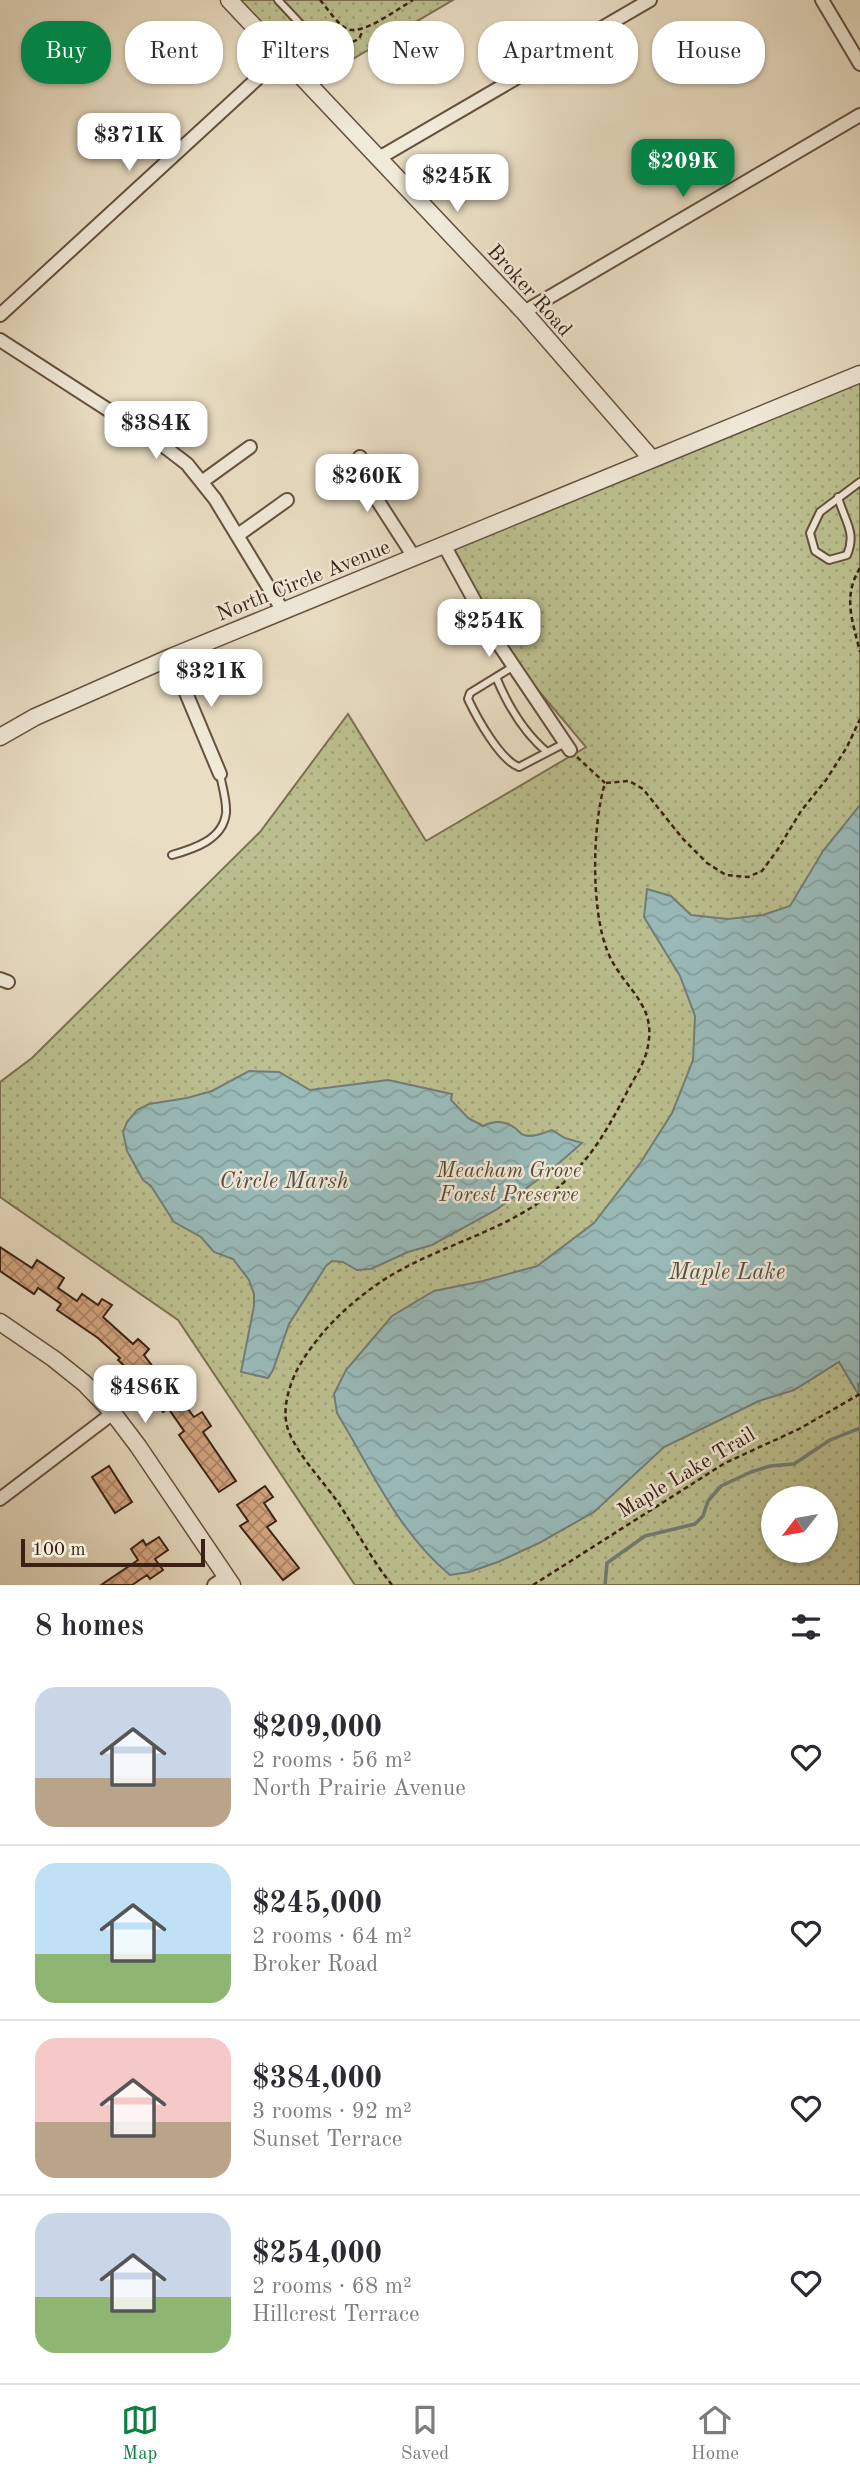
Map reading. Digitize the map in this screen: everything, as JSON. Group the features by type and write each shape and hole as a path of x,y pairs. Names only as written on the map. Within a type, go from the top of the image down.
{"street":[{"name":"Broker Road","path":"229,0 249,21"},
{"path":"379,158 650,0"},
{"path":"822,0 860,64"},
{"path":"0,315 251,84"},
{"name":"Broker Road","path":"308,84 524,312 651,458"},
{"path":"524,312 860,115"},
{"path":"0,340 161,444 187,464 202,481 238,535 283,611"},
{"name":"North Circle Avenue","path":"0,737 35,717 171,657 860,374"},
{"path":"202,481 250,447"},
{"path":"360,457 363,478 414,557"},
{"path":"238,535 287,500"},
{"path":"444,545 472,598 568,747"},
{"path":"171,657 220,774"},
{"path":"0,1322 74,1375 113,1413 138,1446 224,1582"},
{"path":"0,1499 113,1413"}],"lane":[{"path":"278,0 298,21"},
{"path":"838,497 852,543 847,555 829,560 815,551 810,533 820,512 838,497 860,482"},
{"path":"514,666 470,693 468,699 490,736 509,764 519,767 547,752 568,747"},
{"path":"496,677 516,717 532,739 547,752"},
{"path":"172,855 201,847 218,832 226,814 220,774"}],"path":[{"path":"320,0 348,29 363,29 413,0"},
{"path":"354,41 359,39 363,29"},
{"path":"860,568 851,592 849,608 860,652"},
{"path":"568,747 605,783 629,781 643,789 683,839 707,863 726,874 748,877 762,872 833,769 860,719"},
{"path":"392,1585 288,1431 287,1397 306,1354 348,1308 370,1289 415,1262 498,1226 547,1197 566,1181 590,1157 602,1139 646,1056 649,1036 647,1014 637,994 608,953 601,932 597,904 596,835 598,806 605,783"},
{"name":"Maple Lake Trail","path":"533,1585 725,1463 799,1429 860,1394"}],"green space":[{"path":"235,0 453,0 417,21 368,21 368,50 354,58 354,21 254,21"},
{"name":"Meacham Grove Forest Preserve","path":"860,375 860,1585 355,1585 178,1320 0,1197 0,1082 32,1058 260,832 348,714 426,841 586,747 496,640 444,545"}],"water":[{"name":"Maple Lake","path":"860,805 860,1397 839,1362 794,1390 759,1401 664,1447 594,1512 539,1543 498,1562 450,1575 400,1520 337,1413 334,1394 346,1370 392,1316 434,1291 537,1266 594,1223 641,1162 672,1113 693,1060 695,1016 680,976 644,917 647,889 671,896 691,915 728,919 763,915 790,906 823,851"},
{"name":"Circle Marsh","path":"249,1071 279,1072 310,1090 388,1080 452,1094 451,1100 468,1118 483,1126 495,1122 503,1123 527,1136 552,1130 565,1138 582,1143 551,1170 496,1210 432,1245 408,1252 371,1269 357,1270 343,1262 332,1261 326,1266 289,1324 268,1378 241,1372 254,1306 254,1294 249,1280 233,1259 214,1252 201,1237 174,1222 151,1186 143,1180 127,1151 123,1132 137,1110 149,1104 212,1091"}],"building":[{"path":"0,1247 32,1268 37,1260 64,1278 58,1288 77,1301 82,1294 98,1305 102,1299 112,1305 103,1317 133,1344 138,1339 149,1349 144,1355 185,1409 194,1417 202,1412 211,1426 203,1432 236,1481 219,1492 179,1435 184,1431 168,1408 163,1412 118,1360 120,1358 98,1338 57,1310 61,1304 38,1288 34,1294 0,1271"},
{"path":"109,1466 132,1502 115,1513 92,1477"},
{"path":"265,1486 273,1497 264,1503 276,1521 267,1527 299,1568 283,1580 240,1526 248,1521 237,1505"},
{"path":"159,1537 168,1550 155,1559 163,1570 150,1579 147,1575 132,1585 101,1585 138,1560 131,1549 143,1540 146,1545"}],"waterway":[{"path":"605,1585 607,1563 645,1536 695,1524 703,1516 708,1501 721,1486 770,1466 794,1464 830,1440 860,1428"}]}
